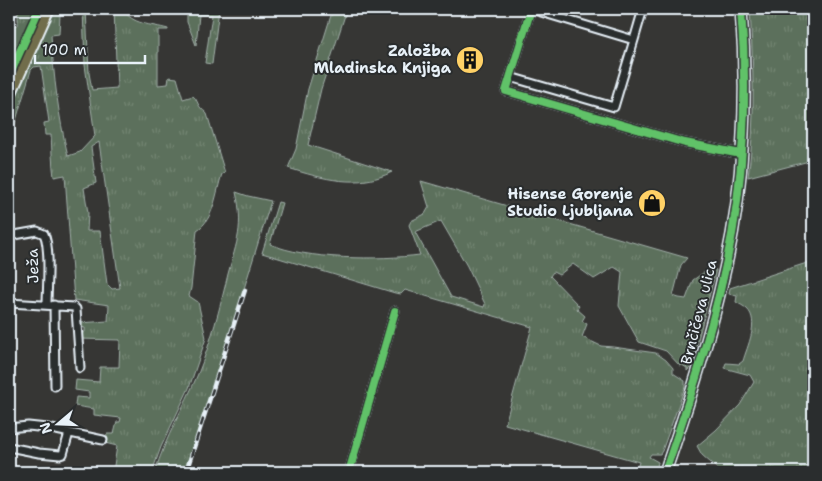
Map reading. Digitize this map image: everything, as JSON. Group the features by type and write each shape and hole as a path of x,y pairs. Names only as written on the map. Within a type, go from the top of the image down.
{"main road":[{"path":"9,96 48,9"}],"street":[{"path":"634,40 531,9 506,91 686,143 741,154"},
{"path":"510,77 614,107 643,9"},
{"name":"Brnčičeva ulica","path":"665,472 705,349 726,267 735,213 741,154 745,68 742,9"},
{"name":"Ježa","path":"9,236 37,231 44,234 46,238 50,305"},
{"name":"Ježa","path":"9,305 70,306 76,310 80,368"},
{"path":"50,305 55,386"},
{"path":"349,472 396,312"},
{"path":"9,428 38,426 103,440"},
{"path":"9,447 60,455 63,454 66,447 69,433"}],"green space":[{"path":"18,9 38,9 9,73 9,26 18,25"},
{"path":"52,9 67,9 67,13 60,14 59,34 51,35 59,111 68,156 80,152 95,136 85,65 83,9 86,9 89,73 92,90 117,88 114,9 123,9 131,18 137,21 168,29 158,30 158,85 168,84 169,77 177,78 183,99 193,96 207,114 225,173 222,174 211,213 197,230 189,296 198,302 206,338 189,388 161,447 152,472 113,472 117,446 105,443 107,434 114,434 117,422 120,422 121,418 94,415 94,409 75,406 76,397 89,398 89,392 75,390 76,380 99,382 100,367 119,367 120,340 79,339 79,335 85,332 85,328 80,327 80,323 108,321 109,305 74,300 65,175 54,177 51,135 45,135 44,123 49,122 41,66 34,67 31,70 9,144 9,108","holes":["99,142 120,288 112,289 107,284 100,231 87,231 88,213 84,188 96,183 91,147"]},
{"path":"187,9 219,9 212,64 205,63 212,15 199,15 196,45 187,22"},
{"path":"333,9 347,9 321,89 308,145 392,172 379,177 353,181 327,179 288,168 296,149 308,89"},
{"path":"750,9 813,9 813,160 748,177 753,114"},
{"path":"421,181 687,258 681,265 673,296 679,298 686,299 693,280 709,269 716,270 691,367 687,371 687,368 682,365 680,366 666,351 639,342 619,306 622,272 614,267 594,279 573,264 559,275 553,272 550,276 579,306 577,309 585,316 582,321 587,324 582,337 601,346 656,353 673,368 673,373 685,381 685,387 662,451 660,454 651,454 649,457 658,462 656,472 636,472 639,462 505,424 532,327 405,290 401,294 395,293 262,253 278,202 282,203 270,244 285,249 323,256 364,258 420,255 409,225 411,221 425,214 429,207","holes":["441,221 467,266 485,304 484,307 451,297 415,232"]},
{"path":"236,192 271,201 223,357 184,472 155,472 169,435 198,374 215,325 238,234 239,215"},
{"path":"813,261 813,472 721,472 702,455 697,446 716,430 740,405 754,382 750,375 724,368 726,363 739,364 743,361 753,327 751,314 746,308 736,302 737,296 729,294 730,288"}],"railway":[{"path":"186,472 245,290"}],"cycle path":[{"path":"9,76 39,9"},
{"path":"531,9 506,91 685,143 741,154"},
{"path":"665,472 705,346 719,295 731,238 743,140 744,74 741,9"},
{"path":"349,472 395,311"}],"place":[{"name":"Založba Mladinska Knjiga","path":"470,60"},
{"name":"Hisense Gorenje Studio Ljubljana","path":"652,203"}]}
